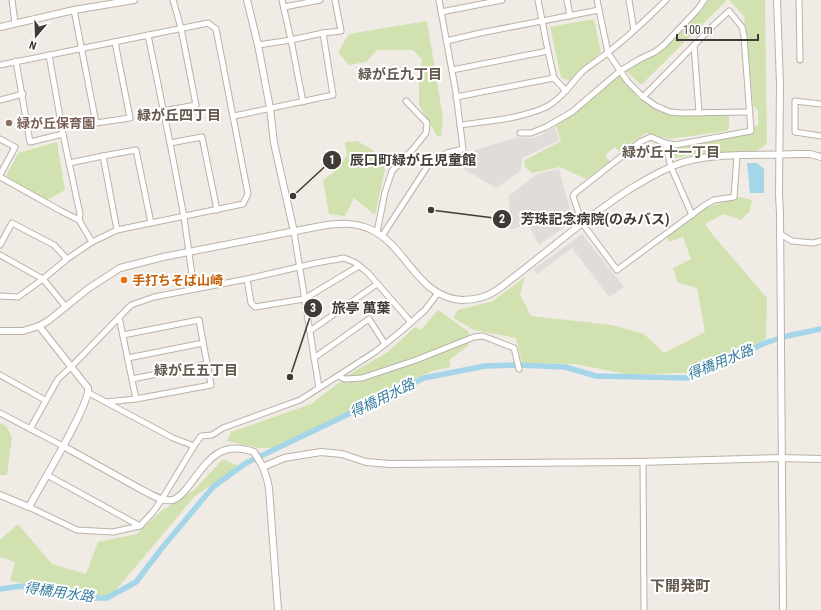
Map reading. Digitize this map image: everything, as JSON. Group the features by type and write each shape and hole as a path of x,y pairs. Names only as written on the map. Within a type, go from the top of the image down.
{"street":[{"path":"12,0 15,23"},
{"path":"0,27 105,3 134,0"},
{"path":"163,111 196,104 181,28 173,0"},
{"path":"247,0 258,45 270,108 274,143 294,232 320,388"},
{"path":"282,0 303,102"},
{"path":"284,7 320,0"},
{"path":"258,45 341,31 335,0"},
{"path":"379,234 429,164 447,153 462,149 462,134 439,0"},
{"path":"441,12 502,0"},
{"path":"538,0 554,78 566,91"},
{"path":"567,0 570,16"},
{"path":"597,0 608,53 628,82 643,97 656,106 670,112 750,112"},
{"path":"629,0 634,30"},
{"path":"658,0 660,6"},
{"path":"460,125 499,120 547,106 566,91 581,73 608,53 666,0"},
{"path":"520,133 531,132 546,127 572,112 620,71 664,46 698,9 704,0"},
{"path":"777,0 780,84 780,338 783,610"},
{"path":"799,0 800,60"},
{"path":"74,10 96,123 130,118 114,42"},
{"path":"446,40 599,10"},
{"path":"643,97 729,11 742,26 751,131 675,145 665,143 651,137 572,196 582,223 617,270 714,200 734,197 737,156"},
{"path":"0,65 208,23 216,29 248,194 243,204 117,230 92,242 18,296 0,296"},
{"path":"234,116 333,95 323,34"},
{"path":"148,35 184,217 194,289"},
{"path":"694,46 699,113"},
{"path":"452,70 548,51"},
{"path":"49,55 63,134 80,214 79,220"},
{"path":"16,61 30,142 63,134"},
{"path":"456,97 554,78"},
{"path":"0,100 22,94"},
{"path":"379,234 385,192 392,171 426,133 427,123 406,101"},
{"path":"821,104 795,101 795,132 821,136"},
{"path":"170,143 202,137 217,210"},
{"path":"0,139 15,148 0,176 79,220 92,242"},
{"path":"665,143 671,167 692,215"},
{"path":"70,162 136,150 151,223"},
{"path":"0,331 24,331 39,326 48,321 89,288 120,268 163,257 344,223 356,224 379,234 423,281 438,293 453,299 473,300 492,293 528,267 611,201 644,180 671,167 685,162 705,158 796,154 810,154 821,157"},
{"path":"104,156 117,230"},
{"path":"0,245 12,223 54,245 67,259"},
{"path":"780,234 792,241 813,243 821,242"},
{"path":"0,254 43,279 66,307"},
{"path":"30,429 58,379 131,305 154,296 247,279 316,262 344,258 368,273 410,321"},
{"path":"247,279 251,303 255,307 304,299 359,266"},
{"path":"310,331 377,284"},
{"path":"0,495 77,530 112,532 140,526 153,512 162,499 201,436 212,435 223,428 300,400 320,388 385,344 400,332 410,321 425,310 438,293"},
{"path":"120,317 136,399"},
{"path":"314,358 369,319 385,344"},
{"path":"106,402 136,399 211,385 199,320 123,335"},
{"path":"29,507 80,414 89,393 88,388 72,366 39,326"},
{"path":"338,376 345,379 362,378 438,352 474,337 483,336 514,348 519,369"},
{"path":"128,358 204,343"},
{"path":"132,379 207,364"},
{"path":"0,375 45,400"},
{"path":"89,393 173,438 194,446"},
{"path":"0,413 144,491 162,499 174,499 184,491 212,456 219,452 235,448 246,449 254,452 261,464 269,488 278,610"},
{"path":"261,464 284,458 326,452 342,454 366,462 376,463 643,462 782,458 821,459"},
{"path":"643,462 644,610"},
{"path":"47,475 140,526"}],"green space":[{"path":"708,0 727,0 642,84 640,84 626,71 658,53 702,10"},
{"path":"729,0 765,0 767,144 757,151 695,155 675,158 672,149 754,133 754,127 758,125 758,110 753,106 744,16"},
{"path":"594,19 601,52 569,81 561,77 550,27"},
{"path":"427,21 443,118 441,136 437,136 419,105 419,83 422,59 413,50 377,50 366,62 349,65 338,52 349,34"},
{"path":"620,74 638,98 657,110 670,114 729,115 729,128 727,131 669,139 646,133 620,152 615,147 605,155 610,162 586,179 560,167 532,173 524,166 525,160 561,141 556,126 572,115"},
{"path":"357,141 373,150 385,169 375,215 354,198 345,216 329,214 323,180 337,170 347,155 345,142"},
{"path":"57,142 65,190 46,201 6,176 18,153"},
{"path":"740,197 752,200 750,211 741,220 724,214 705,224 767,298 766,339 699,372 632,375 574,364 522,363 516,338 474,330 453,318 458,310 493,301 525,277 520,294 531,316 612,325 644,334 664,353 705,332 697,288 678,283 673,268 691,259 683,237 668,242 667,237 705,208"},
{"path":"438,310 469,332 468,346 449,360 451,367 432,371 276,448 259,448 227,441 231,432 311,404 353,372 388,352 415,327 421,330"},
{"path":"0,423 6,426 12,437 7,475 0,475"},
{"path":"223,459 239,466 195,496 110,597 10,581 15,562 0,557 0,539 18,524 52,564 86,574 98,542 137,534 160,512 194,490"}],"shaded area":[{"path":"555,127 559,140 523,158 520,171 496,188 447,159 514,138 535,138"},
{"path":"559,169 573,221 539,245 528,224 510,230 509,196 537,174"},
{"path":"582,234 624,287 609,297 572,248 537,274 534,269"}],"water":[{"path":"747,163 757,163 764,169 764,193 750,193"}],"waterway":[{"name":"得橋用水路","path":"0,589 22,586 90,598 107,598 136,582 162,548 213,487 246,463 424,378 485,366 519,365 565,367 596,376 687,378 765,343 787,336 821,329"}],"place":[{"name":"緑が丘保育園","path":"9,123"},
{"name":"辰口町緑が丘児童館","path":"293,196"},
{"name":"芳珠記念病院(のみバス)","path":"431,210"},
{"name":"手打ちそば山崎","path":"124,280"},
{"name":"旅亭 萬葉","path":"290,377"}],"district":[{"name":"緑が丘九丁目","path":"400,74"},
{"name":"緑が丘四丁目","path":"179,115"},
{"name":"緑が丘十一丁目","path":"671,152"},
{"name":"緑が丘五丁目","path":"196,370"},
{"name":"下開発町","path":"680,586"}]}
